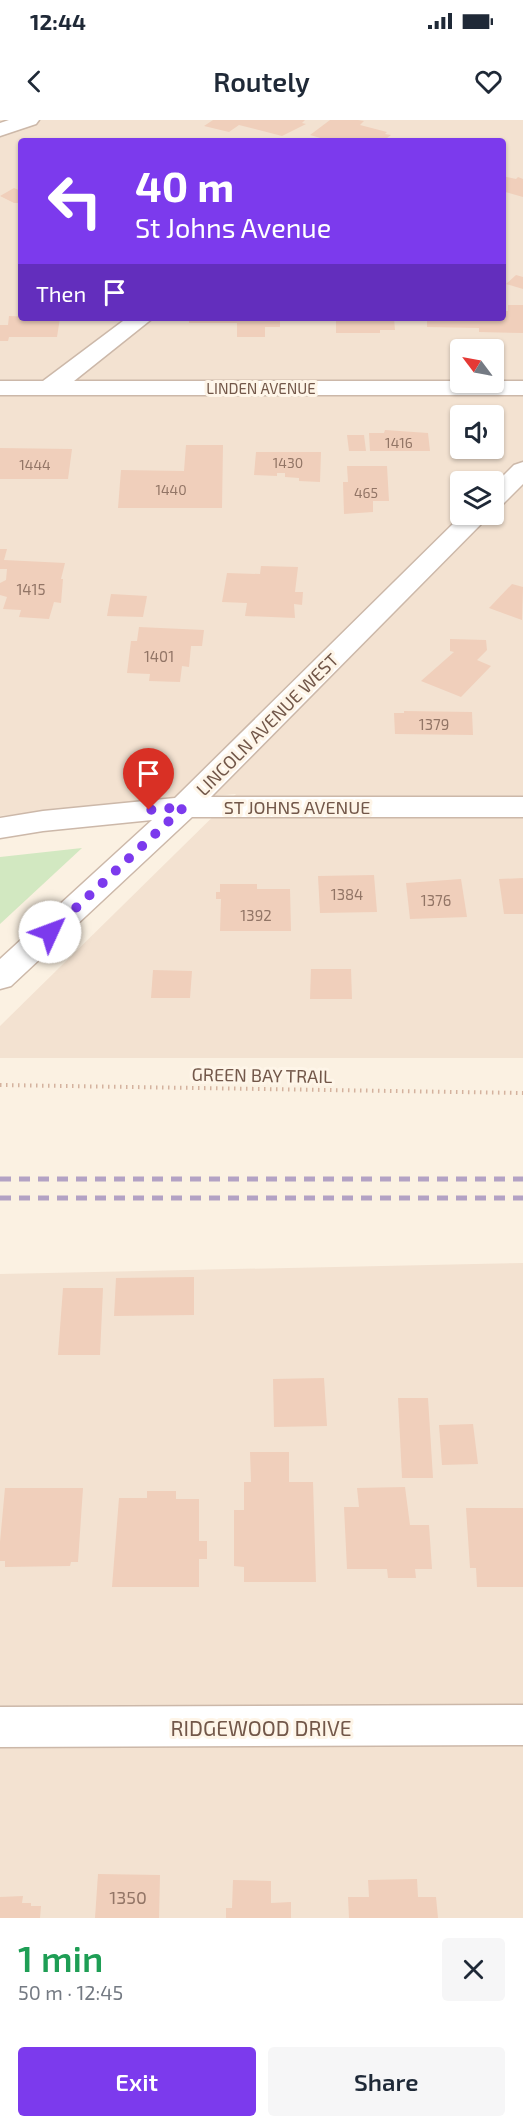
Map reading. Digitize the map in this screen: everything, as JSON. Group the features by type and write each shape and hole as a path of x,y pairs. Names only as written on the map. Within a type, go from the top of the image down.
{"street":[{"path":"0,130 29,120"},
{"path":"49,388 138,321"},
{"name":"LINDEN AVENUE","path":"0,388 523,388"},
{"path":"504,489 523,470"},
{"name":"LINCOLN AVENUE WEST","path":"0,978 184,807 467,525"},
{"name":"ST JOHNS AVENUE","path":"0,828 43,821 184,807 523,807"},
{"name":"RIDGEWOOD DRIVE","path":"0,1727 523,1725"}],"path":[{"name":"GREEN BAY TRAIL","path":"0,1085 523,1093"}],"shaded area":[{"path":"0,120 523,120 523,1058 0,1058 0,1026 236,794 0,816"},
{"path":"523,1263 523,1918 0,1918 0,1274"}],"green space":[{"path":"82,848 0,924 0,857"}],"building":[{"path":"213,120 305,120 302,123 306,124 282,136 239,125 229,132 204,126"},
{"path":"330,120 358,120 364,121 360,125 391,135 387,138 320,138 310,135"},
{"path":"506,177 523,179 523,197 506,192"},
{"path":"14,188 18,190 18,203 14,203 0,196"},
{"path":"516,275 523,277 523,289 506,284"},
{"path":"508,305 523,305 523,333 479,332 479,328 427,327 427,321 506,321 506,311 508,311"},
{"path":"9,316 18,316 18,321 60,321 57,337 9,337 8,341 0,341 0,325 8,325"},
{"path":"189,321 280,321 280,327 265,327 265,337 237,337 237,323 189,323"},
{"path":"336,321 394,321 395,330 380,330 380,333 336,333"},
{"path":"385,430 428,433 430,451 370,451 369,433 384,433"},
{"path":"347,435 364,435 366,451 349,451"},
{"path":"186,445 223,445 222,508 118,508 121,470 184,471"},
{"path":"0,448 72,449 68,479 0,479"},
{"path":"256,452 321,452 320,482 299,481 299,478 285,477 285,473 277,473 277,476 254,475"},
{"path":"347,466 387,466 389,501 373,501 373,512 344,514 343,482 348,482"},
{"path":"0,549 7,549 4,560 65,563 61,579 63,579 61,603 54,602 49,619 19,617 21,610 3,609 7,597 0,595 0,583 6,580 7,569 0,569"},
{"path":"261,566 298,567 295,592 303,592 302,605 294,604 295,618 245,616 247,603 222,602 227,573 260,574"},
{"path":"512,584 523,587 522,620 489,608"},
{"path":"111,594 147,596 143,617 107,616"},
{"path":"139,627 204,630 202,646 191,646 189,667 182,666 180,682 149,681 150,674 127,673 131,641 137,641"},
{"path":"450,639 486,640 487,650 477,660 491,666 461,697 421,681 454,652 450,651"},
{"path":"404,711 472,712 473,735 395,734 394,713 404,713"},
{"path":"374,875 377,912 320,913 318,876"},
{"path":"523,878 523,914 504,914 499,879"},
{"path":"461,879 467,917 410,919 406,883"},
{"path":"220,884 257,884 257,889 290,889 291,931 220,931 221,899 216,899 216,892 220,892"},
{"path":"311,969 351,969 352,999 310,999"},
{"path":"153,970 192,971 190,998 151,998"},
{"path":"194,1277 194,1315 114,1316 116,1278"},
{"path":"63,1288 103,1288 100,1355 58,1355"},
{"path":"324,1378 327,1426 274,1427 273,1379"},
{"path":"398,1398 428,1398 433,1478 402,1478"},
{"path":"473,1424 478,1464 442,1465 439,1425"},
{"path":"250,1452 289,1452 289,1482 313,1482 316,1582 244,1582 244,1567 234,1566 234,1510 244,1510 244,1482 251,1482"},
{"path":"405,1487 410,1525 429,1525 432,1569 415,1569 416,1578 388,1578 387,1569 347,1569 344,1507 359,1507 357,1488"},
{"path":"5,1488 83,1488 78,1562 71,1562 70,1566 5,1567 5,1561 0,1561 0,1542"},
{"path":"147,1491 176,1491 176,1499 199,1499 199,1541 207,1541 207,1559 199,1559 199,1587 112,1587 119,1498 147,1498"},
{"path":"466,1508 523,1508 523,1587 477,1587 476,1568 470,1568"},
{"path":"98,1874 160,1875 159,1918 95,1918"},
{"path":"417,1879 418,1897 436,1897 438,1918 349,1918 348,1897 369,1897 368,1880"},
{"path":"233,1880 271,1881 271,1903 291,1902 291,1918 226,1918 226,1908 232,1908"},
{"path":"23,1896 22,1903 41,1906 40,1918 0,1918 0,1897"}],"railway":[{"path":"0,1179 523,1179"},
{"path":"0,1198 523,1198"}],"route":[{"path":"50,932 184,807 149,810"}]}
